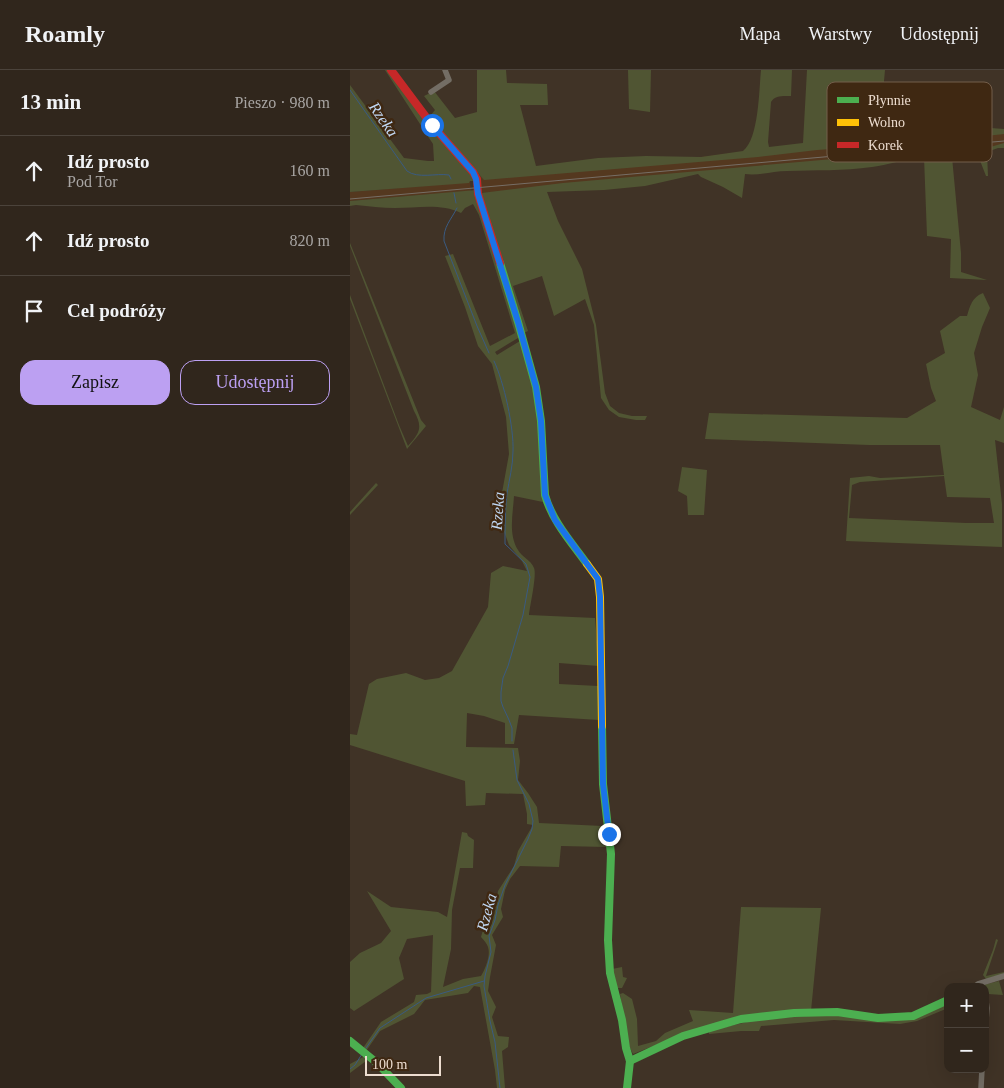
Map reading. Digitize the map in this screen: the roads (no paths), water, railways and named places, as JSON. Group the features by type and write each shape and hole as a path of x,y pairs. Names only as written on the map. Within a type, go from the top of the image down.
{"street":[{"path":"391,70 432,125 475,176 478,194 536,387 541,421 547,503 555,520 598,579 600,597 603,784 611,854 608,940 610,972 630,1061 627,1088"},
{"path":"431,92 449,80 445,70"},
{"path":"985,983 1004,976"},
{"path":"630,1061 684,1036 741,1020 794,1013 837,1012 878,1018 913,1016 944,1002"},
{"path":"350,1041 369,1055 401,1088"},
{"path":"981,1088 982,1073"}],"waterway":[{"name":"Rzeka","path":"350,90 407,171 416,175 449,175 451,179"},
{"name":"Rzeka","path":"454,193 456,203"},
{"name":"Rzeka","path":"457,208 446,228 444,241 489,353"},
{"name":"Rzeka","path":"494,361 505,393 513,441 507,494 505,544 526,564 530,577 523,615 503,678 501,692 501,701 512,728 512,741"},
{"name":"Rzeka","path":"500,1088 495,1042 484,986 491,952 489,936 505,885 528,839 533,821 529,804 517,780 513,750"},
{"path":"366,1048 380,1028 426,998 484,981"},
{"path":"350,1069 362,1054"}],"railway":[{"path":"992,142 1004,141"},
{"path":"350,199 827,157"}]}
